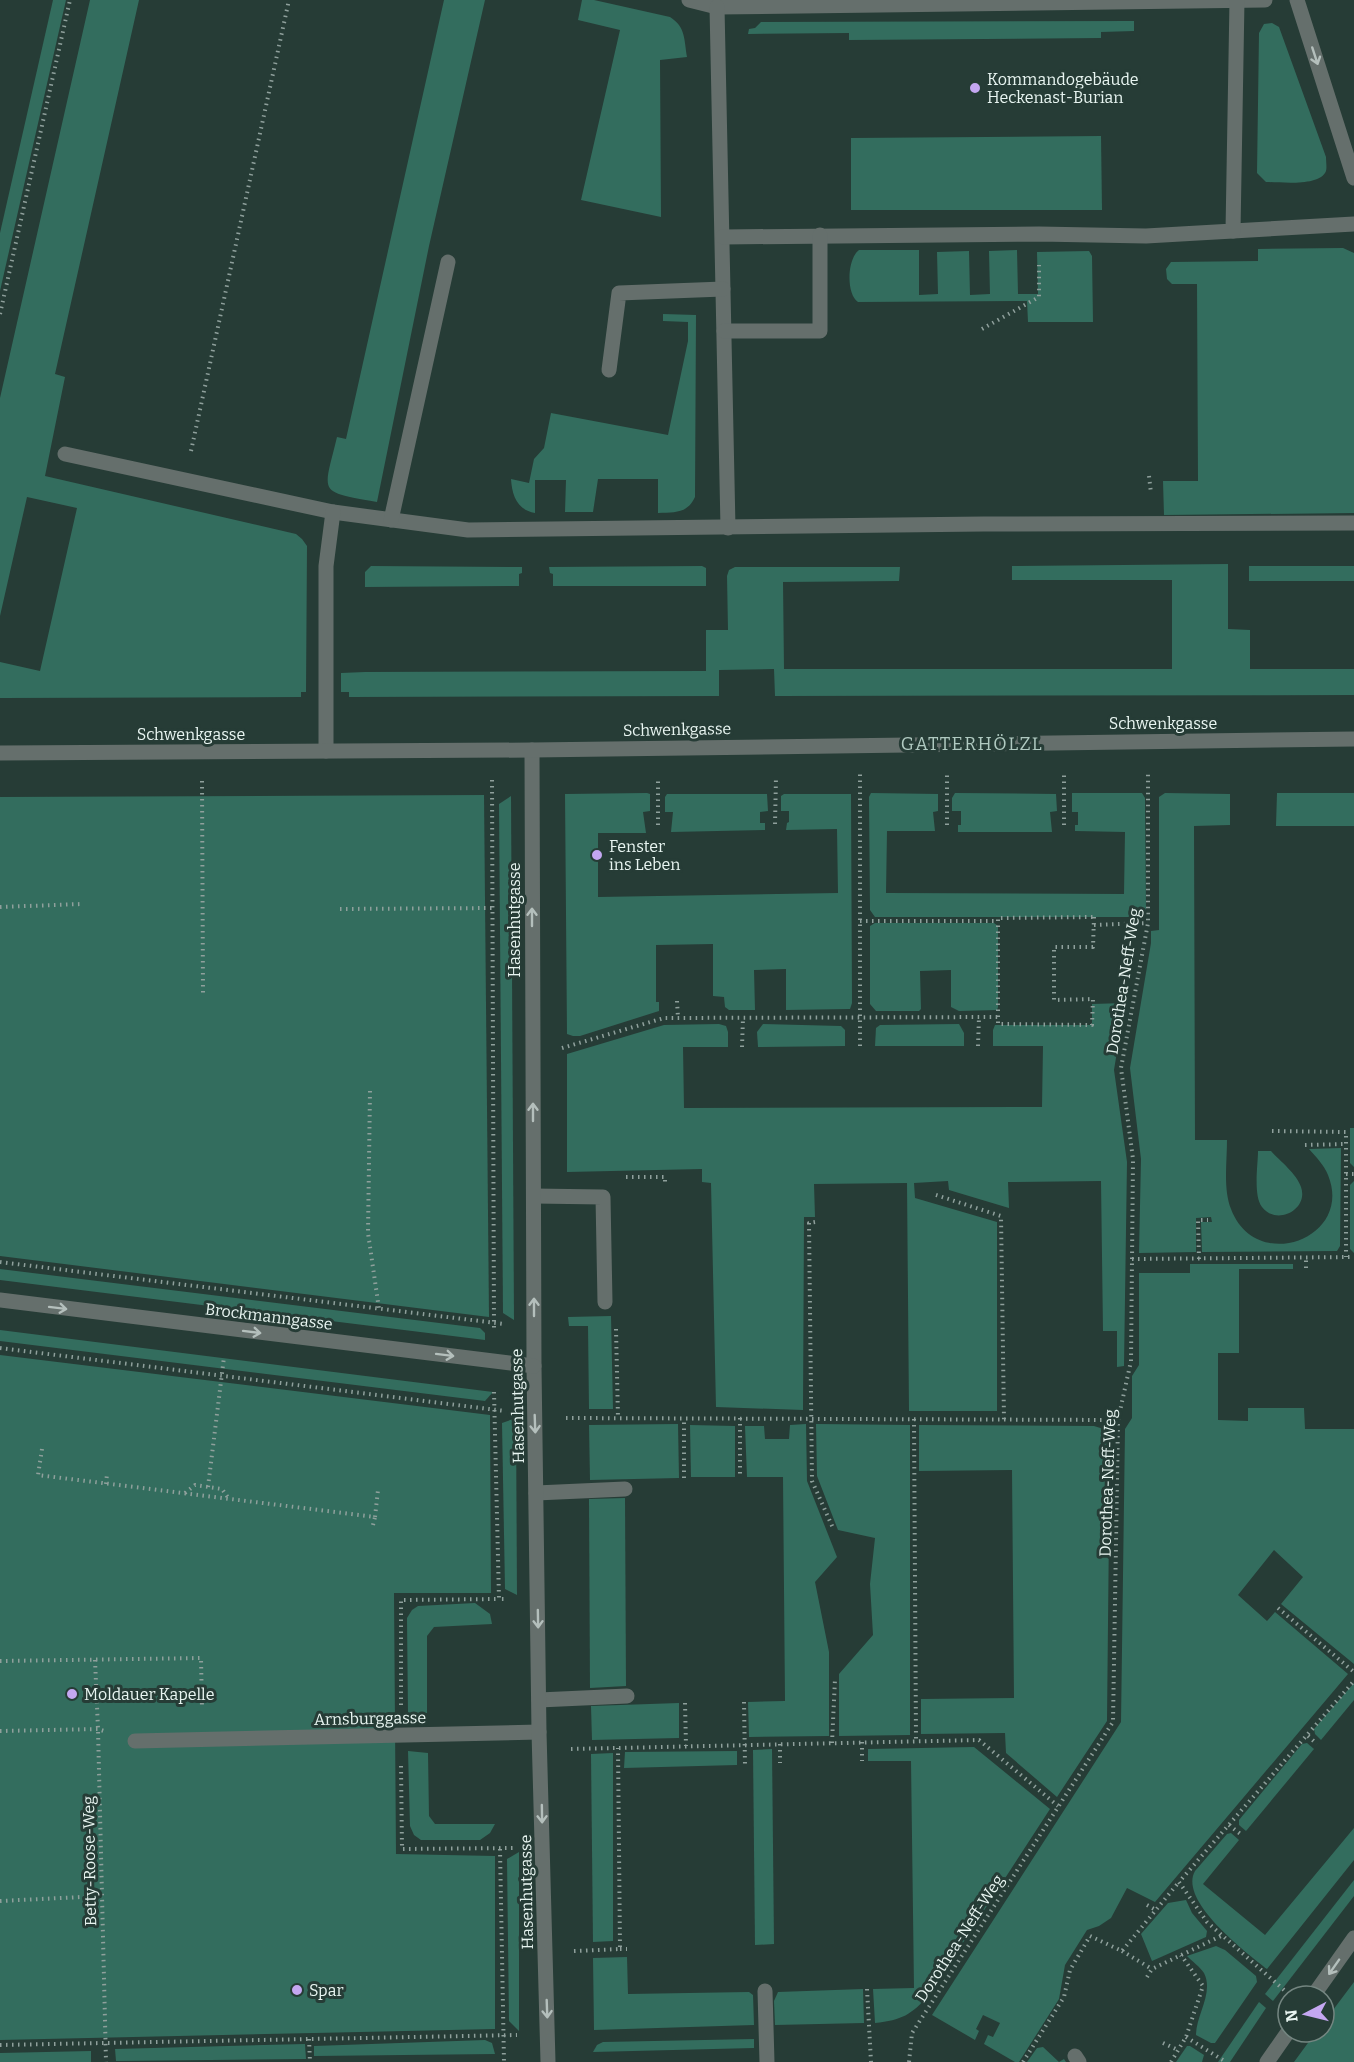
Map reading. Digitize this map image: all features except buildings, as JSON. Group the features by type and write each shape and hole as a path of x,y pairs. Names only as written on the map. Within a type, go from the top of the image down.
{"street":[{"path":"689,0 717,7 1264,0"},
{"path":"1297,0 1354,178"},
{"path":"1233,231 1237,1"},
{"path":"717,7 728,528"},
{"path":"723,237 1039,234 1146,236 1354,224"},
{"path":"724,331 820,331 820,235"},
{"path":"391,520 448,262"},
{"path":"609,370 619,293 723,290"},
{"path":"64,454 333,512 468,530 995,524 1354,523"},
{"path":"326,751 326,566 333,512"},
{"name":"Schwenkgasse","path":"0,753 532,750 861,744 1354,740"},
{"name":"Hasenhutgasse","path":"532,750 534,1366 539,1732 548,2062"},
{"path":"534,1196 603,1197 604,1302"},
{"name":"Brockmanngasse","path":"0,1300 534,1366"},
{"path":"536,1493 625,1489"},
{"path":"539,1700 627,1696"},
{"name":"Arnsburggasse","path":"135,1741 539,1732"},
{"path":"1321,1984 1354,1938"},
{"path":"765,1991 767,2062"},
{"path":"1267,2062 1280,2044"}],"path":[{"path":"0,314 70,0"},
{"path":"184,480 289,0"},
{"path":"982,329 1039,297 1039,234"},
{"name":"Dorothea-Neff-Weg","path":"909,2062 912,2033 1113,1722 1118,1420 1131,1361 1133,1159 1122,1068 1148,923 1148,741"},
{"path":"1064,742 1064,825"},
{"path":"860,1046 861,744"},
{"path":"947,744 947,825"},
{"path":"491,750 494,1361 499,1599 538,1599"},
{"path":"202,752 202,993"},
{"path":"658,802 658,825"},
{"path":"775,824 776,803"},
{"path":"0,907 82,904"},
{"path":"340,909 493,908"},
{"path":"860,921 997,921 998,918 1094,917 1094,947 1054,947 1054,1000 1093,999 1092,1025 998,1024 997,921"},
{"path":"1094,925 1148,923"},
{"path":"678,1001 678,1018"},
{"path":"978,1046 979,1017"},
{"path":"533,1057 664,1018 998,1017"},
{"path":"742,1018 742,1047"},
{"path":"370,1091 368,1233 379,1309"},
{"path":"1272,1131 1346,1132 1346,1257"},
{"path":"1305,1145 1346,1144"},
{"path":"1346,1174 1354,1174"},
{"path":"644,1177 665,1177 665,1183"},
{"path":"936,1195 1001,1216 1004,1420"},
{"path":"1199,1259 1198,1220 1208,1220"},
{"path":"815,1222 810,1223 812,1481 833,1528"},
{"path":"1001,1226 1009,1226"},
{"path":"1132,1259 1354,1257"},
{"path":"1306,1258 1306,1268"},
{"path":"0,1262 534,1327"},
{"path":"616,1326 619,1365 618,1418"},
{"path":"208,1487 228,1329"},
{"path":"0,1348 535,1416 1118,1420"},
{"path":"810,1362 816,1361"},
{"path":"1003,1361 1011,1361"},
{"path":"684,1418 684,1478"},
{"path":"740,1418 740,1477"},
{"path":"914,1419 918,1655 916,1741"},
{"path":"42,1449 38,1476 375,1516"},
{"path":"106,1484 107,1474"},
{"path":"185,1493 195,1485 222,1489 229,1499"},
{"path":"373,1524 378,1490"},
{"path":"309,1509 310,1500"},
{"path":"1278,1608 1354,1672"},
{"path":"0,1661 201,1658 202,1739"},
{"name":"Betty-Roose-Weg","path":"95,1660 106,2062"},
{"path":"832,1743 835,1679"},
{"path":"1122,1951 1179,1882 1354,1682"},
{"path":"744,1702 745,1765"},
{"path":"685,1703 686,1746"},
{"path":"0,1731 98,1729 135,1741"},
{"path":"1308,1736 1317,1744"},
{"path":"540,1749 979,1740 1058,1806"},
{"path":"862,1742 862,1761"},
{"path":"780,1744 780,1763"},
{"path":"618,1748 620,1949"},
{"path":"619,1817 625,1817"},
{"path":"1229,1825 1243,1836"},
{"path":"500,1849 504,2062"},
{"path":"1179,1882 1207,1922 1277,1984"},
{"path":"0,1901 102,1896"},
{"path":"1147,1905 1156,1910"},
{"path":"1023,2062 1064,1997 1070,1970 1090,1936 1152,1969"},
{"path":"1148,1977 1152,1969 1221,1936"},
{"path":"545,1952 627,1949"},
{"path":"1171,2062 1186,2037 1203,1986 1181,1956"},
{"path":"867,1989 871,2062"},
{"path":"0,2045 547,2035"},
{"path":"1186,2037 1226,2062"},
{"path":"309,2039 310,2062"},
{"path":"1163,2043 1178,2050"}],"green space":[{"path":"53,0 66,0 0,291 0,233"},
{"path":"90,0 139,0 55,374 65,377 45,476 296,534 302,539 307,546 306,692 301,692 301,697 0,698 0,662 40,671 77,508 27,497 0,616 0,398"},
{"path":"444,0 485,0 429,246 377,502 334,492 329,487 329,470 337,437 346,439"},
{"path":"582,0 594,0 670,17 682,30 687,57 660,60 661,217 581,200 620,30 578,20"},
{"path":"1134,21 1134,31 1101,32 1101,38 849,40 849,33 748,34 749,29 755,28 761,22"},
{"path":"1272,23 1279,27 1326,157 1326,171 1322,176 1308,182 1266,182 1257,173 1259,33 1264,24"},
{"path":"1101,136 1102,210 851,210 851,138"},
{"path":"1343,248 1354,253 1354,513 1164,515 1163,481 1198,481 1197,284 1172,284 1167,279 1166,269 1171,262 1258,261 1258,249"},
{"path":"859,250 919,250 919,295 938,294 937,252 969,251 970,295 990,294 989,251 1017,250 1018,294 1038,294 1037,252 1089,251 1092,256 1093,322 1028,322 1027,301 858,302 851,292 850,268"},
{"path":"663,314 696,315 695,497 692,503 680,511 658,513 658,479 598,479 593,512 565,512 566,480 535,480 535,513 524,509 514,496 511,479 529,483 534,459 544,448 551,413 668,435 688,341 688,322 663,321"},
{"path":"1228,564 1228,629 1250,630 1250,669 1354,669 1354,695 775,696 774,669 719,670 719,696 349,697 349,692 341,692 341,673 706,671 706,630 728,630 727,576 729,570 735,567 900,567 899,581 783,582 784,669 1172,669 1172,580 1012,580 1012,566"},
{"path":"371,566 522,567 522,573 519,574 519,586 365,587 365,572"},
{"path":"702,566 706,568 706,586 553,586 553,574 550,573 549,567"},
{"path":"1249,566 1354,566 1354,581 1249,581"},
{"path":"871,793 938,794 938,811 933,812 935,831 887,831 886,893 1124,894 1125,832 1075,831 1075,825 1078,825 1078,812 1072,812 1072,793 1142,793 1145,798 1146,912 1136,917 875,917 870,910 869,797"},
{"path":"955,793 1056,794 1057,811 1050,812 1052,832 958,832 958,825 961,825 961,811 952,811 952,798"},
{"path":"1165,793 1230,794 1230,825 1194,826 1195,1140 1227,1140 1226,1184 1231,1209 1243,1229 1260,1240 1280,1244 1299,1240 1315,1231 1327,1216 1332,1197 1328,1175 1309,1149 1341,1148 1340,1246 1337,1251 1202,1252 1201,1222 1212,1222 1211,1217 1196,1218 1196,1252 1139,1253 1141,1159 1130,1068 1151,943 1151,931 1159,930 1159,797"},
{"path":"1277,793 1354,793 1354,826 1276,826"},
{"path":"565,794 650,794 650,811 643,812 646,833 598,833 598,897 838,893 837,829 786,830 789,811 781,811 781,796 784,794 851,794 852,1003 850,1009 786,1010 786,969 754,970 755,1010 729,1010 725,1007 724,997 713,996 713,944 656,945 656,1002 659,1002 659,1011 580,1036 567,1034"},
{"path":"667,794 767,794 768,811 760,812 760,823 765,823 765,830 671,832 673,812 665,812"},
{"path":"484,795 489,1317 0,1256 0,797"},
{"path":"511,796 514,1320 503,1313 499,804"},
{"path":"875,923 994,923 998,926 997,1010 959,1011 951,1007 951,970 920,971 921,1009 919,1011 876,1011 870,1004 870,926"},
{"path":"1125,1003 1114,1070 1127,1162 1124,1366 1117,1367 1117,1331 1103,1331 1101,1181 1008,1182 1009,1208 949,1190 948,1181 914,1183 915,1198 997,1222 997,1411 909,1411 907,1183 814,1184 815,1217 804,1217 803,1410 716,1407 711,1183 702,1182 702,1169 567,1172 567,1054 664,1025 719,1024 726,1026 728,1047 683,1047 684,1108 1042,1107 1043,1046 993,1046 995,1025 1092,1025 1092,1004"},
{"path":"763,1024 841,1026 845,1030 845,1046 758,1047 757,1032"},
{"path":"959,1024 964,1033 964,1046 875,1046 876,1028 880,1025"},
{"path":"1350,1128 1354,1128 1354,1167 1350,1163"},
{"path":"1258,1151 1271,1151 1299,1182 1302,1195 1300,1202 1290,1213 1275,1215 1268,1213 1259,1202"},
{"path":"1354,1181 1354,1253 1350,1249 1350,1185"},
{"path":"1190,1264 1293,1264 1293,1269 1239,1269 1239,1353 1218,1353 1218,1420 1248,1421 1248,1408 1304,1408 1305,1429 1354,1429 1354,1664 1281,1604 1303,1577 1274,1550 1238,1595 1267,1621 1275,1612 1348,1674 1155,1902 1127,1888 1111,1918 1087,1930 1065,1965 1059,1999 1019,2062 1015,2062 984,2044 988,2035 993,2037 1000,2023 983,2015 976,2029 979,2031 975,2040 932,2015 1121,1722 1125,1429 1132,1418 1132,1376 1139,1365 1139,1273 1190,1273"},
{"path":"0,1269 480,1328 485,1333 485,1340 0,1280"},
{"path":"611,1316 613,1409 589,1409 588,1326 569,1326 568,1317"},
{"path":"0,1330 493,1392 485,1401 0,1341"},
{"path":"0,1355 490,1415 491,1593 394,1593 396,1854 495,1856 495,2029 0,2040"},
{"path":"516,1418 517,1595 505,1589 502,1423"},
{"path":"678,1424 679,1478 590,1480 589,1425"},
{"path":"806,1424 807,1481 837,1557 815,1582 829,1652 829,1736 749,1737 748,1702 785,1701 783,1477 747,1477 745,1426 764,1426 765,1439 789,1439 790,1425"},
{"path":"816,1424 910,1425 910,1735 839,1736 839,1674 873,1635 870,1584 875,1538 838,1530 817,1476"},
{"path":"690,1425 735,1426 735,1477 691,1477"},
{"path":"919,1425 1094,1426 1110,1431 1107,1721 1057,1797 1006,1753 1005,1733 921,1734 921,1699 1014,1698 1012,1470 919,1471"},
{"path":"625,1498 626,1686 590,1688 589,1499"},
{"path":"475,1603 490,1614 492,1624 434,1627 427,1636 427,1713 408,1715 407,1618 418,1606"},
{"path":"1354,1683 1354,1700 1321,1740 1315,1734 1314,1729"},
{"path":"679,1703 679,1738 592,1740 591,1706"},
{"path":"1307,1743 1314,1749 1246,1831 1239,1825 1239,1820 1302,1744"},
{"path":"974,1747 1050,1809 929,1995 905,2015 875,2023 873,1989 914,1988 911,1761 868,1761 868,1749"},
{"path":"772,1749 774,1944 755,1945 753,1750"},
{"path":"408,1751 428,1753 429,1816 435,1824 495,1824 490,1833 480,1840 421,1840 414,1835 410,1826"},
{"path":"737,1751 737,1765 624,1768 625,1752"},
{"path":"613,1753 613,1941 593,1942 591,1754"},
{"path":"1354,1828 1354,1860 1267,1969 1217,1925 1196,1897 1192,1883 1195,1871 1227,1834 1231,1833 1239,1840 1203,1884 1265,1935"},
{"path":"519,1852 519,2031 509,2021 507,1859"},
{"path":"1354,1880 1354,1896 1286,1984 1276,1984 1276,1997 1273,2001 1265,1994"},
{"path":"1186,1900 1192,1913 1207,1931 1206,1937 1152,1961 1141,1934 1168,1903"},
{"path":"1216,1946 1225,1950 1256,1976 1257,1982 1215,2043 1211,2043 1196,2035 1206,1996 1207,1981 1204,1973 1187,1956"},
{"path":"627,1957 628,1994 749,1992 753,1995 754,2025 594,2030 593,1958"},
{"path":"1354,1982 1354,2062 1294,2062 1307,2044 1336,2044 1336,2006"},
{"path":"863,1989 864,2023 775,2025 774,2001 778,1992"},
{"path":"1259,2002 1266,2008 1230,2062 1218,2062"},
{"path":"754,2039 754,2048 593,2052 597,2045 603,2042"},
{"path":"485,2040 492,2043 495,2054 314,2056 314,2046"},
{"path":"305,2044 306,2059 116,2061 115,2049"},
{"path":"1187,2046 1204,2055 1202,2062 1176,2062"},
{"path":"1043,2047 1059,2062 1027,2062 1037,2048"},
{"path":"91,2051 91,2062 0,2062 0,2053"}],"place":[{"name":"Kommandogebäude Heckenast-Burian","path":"975,88"},
{"name":"Fenster ins Leben","path":"597,855"},
{"name":"Moldauer Kapelle","path":"72,1694"},
{"name":"Spar","path":"297,1990"}],"district":[{"name":"GATTERHÖLZL","path":"972,744"}]}
